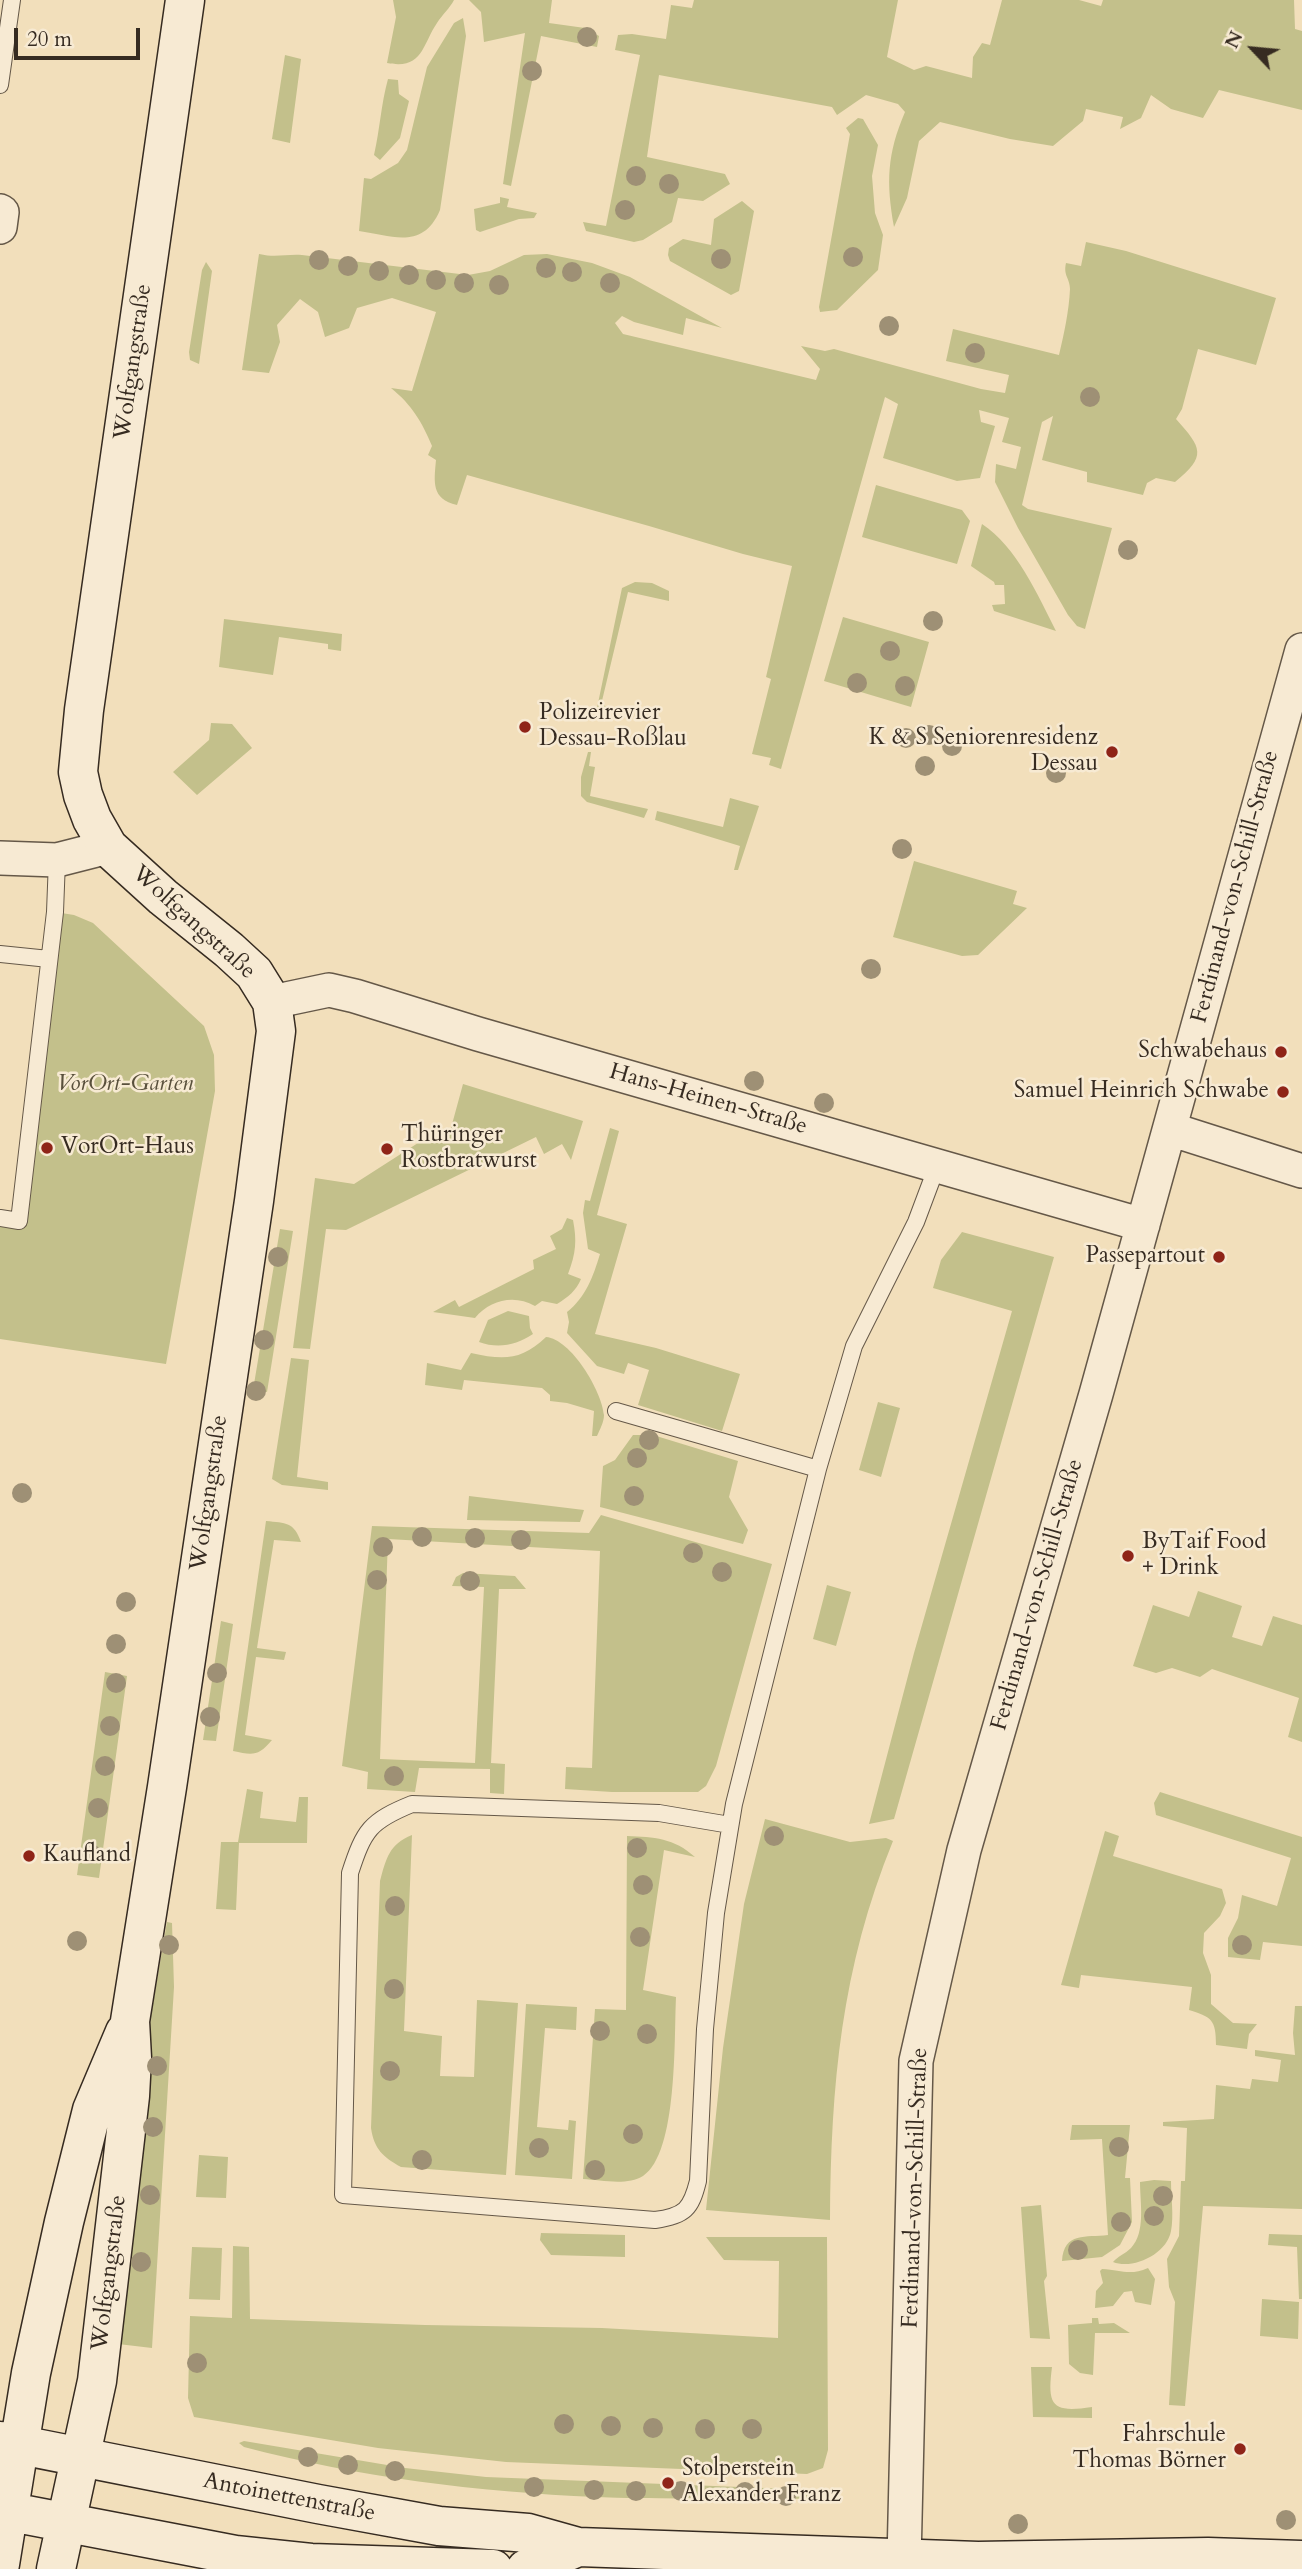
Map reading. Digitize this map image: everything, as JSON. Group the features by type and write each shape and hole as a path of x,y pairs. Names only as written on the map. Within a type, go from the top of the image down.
{"main road":[{"name":"Wolfgangstraße","path":"56,2569 97,2381 131,2096 130,2021 266,1122 276,1031 272,1002 254,973 108,847 92,819 78,772 79,748 185,0"},
{"name":"Wolfgangstraße","path":"0,2564 10,2443 92,2110 130,2021"},
{"name":"Antoinettenstraße","path":"10,2443 439,2526 528,2533 578,2547 904,2560 1056,2561 1208,2557 1302,2560"},
{"path":"4,2510 235,2555 298,2562 493,2569"},
{"name":"Antoinettenstraße","path":"526,2569 578,2547"}],"street":[{"path":"0,211 0,227"},
{"name":"Ferdinand-von-Schill-Straße","path":"904,2560 916,2061 964,1850 1143,1225 1302,650"},
{"path":"0,858 57,860 108,847"},
{"name":"Hans-Heinen-Straße","path":"272,1002 329,990 355,996 1143,1225"},
{"path":"1170,1129 1302,1171"}],"lane":[{"path":"0,85 12,0"},
{"path":"0,1218 19,1221 55,912 57,860"},
{"path":"0,954 49,959"},
{"path":"730,1825 659,1813 412,1804 382,1816 360,1842 350,1873 343,2195 655,2220 685,2212 694,2198 698,2181 705,2029 716,1913 730,1825 818,1469 854,1346 916,1222 937,1166"},
{"path":"616,1411 818,1469"}],"green space":[{"path":"393,0 454,0 437,23 420,54 408,63 387,63 396,17"},
{"path":"469,0 552,0 549,23 585,28 599,36 597,47 541,36 511,186 503,184 525,33 484,42 481,12"},
{"path":"694,0 898,0 887,57 914,70 926,66 972,78 973,57 982,43 990,45 1002,0 1079,0 1101,6 1103,0 1294,0 1295,29 1302,31 1302,110 1219,90 1203,118 1171,109 1151,95 1141,118 1120,129 1123,117 1086,109 1083,121 1053,146 940,122 919,141 907,198 894,227 889,182 891,155 905,112 898,104 866,95 837,115 832,107 659,75 647,157 725,174 730,184 703,201 678,198 672,222 643,240 634,242 586,231 583,222 606,226 640,55 615,50 618,35 632,34 666,39 671,5 692,8"},
{"path":"463,18 466,36 440,210 433,223 416,236 395,237 359,231 364,178 371,179 398,163 407,150 427,67 454,23"},
{"path":"285,55 301,59 290,143 272,139"},
{"path":"388,79 398,80 399,94 409,101 400,138 380,160 374,155"},
{"path":"858,118 863,119 878,145 872,176 875,213 883,235 878,270 837,310 820,312 850,134 846,128"},
{"path":"500,197 509,199 507,207 537,213 534,218 519,219 480,232 476,230 474,209 500,203"},
{"path":"742,201 754,211 739,291 731,295 670,261 668,255 669,248 683,239 711,245 714,219"},
{"path":"1086,242 1126,251 1276,298 1256,365 1198,349 1182,409 1176,419 1196,445 1196,458 1175,482 1156,478 1147,483 1143,495 1087,482 1087,472 1042,460 1053,416 1042,422 1022,505 1028,509 1112,528 1085,629 1077,626 1068,615 995,482 996,464 1016,469 1021,447 1002,442 1009,418 979,410 981,422 995,426 980,478 957,481 883,458 898,404 885,397 781,769 769,765 771,758 752,754 771,679 766,677 792,566 467,475 457,505 442,499 435,482 436,460 428,455 432,446 428,437 411,407 391,388 412,391 436,312 392,298 357,308 349,328 325,337 318,312 300,299 277,325 280,342 269,373 242,370 259,254 302,255 468,275 490,271 524,255 547,254 592,263 630,277 722,328 686,318 683,335 634,322 622,316 615,323 623,334 816,380 820,369 801,346 825,351 834,349 981,389 1005,393 1009,375 946,361 953,329 1059,355 1070,285 1065,271 1066,263 1081,266"},
{"path":"206,262 212,271 199,364 190,360 189,352 202,270"},
{"path":"876,485 962,510 970,521 957,564 862,537"},
{"path":"982,524 994,533 1016,558 1056,631 994,611 992,605 1005,604 1004,585 995,585 971,566"},
{"path":"635,582 652,583 669,591 669,601 628,592 601,705 624,710 618,712 597,708 622,588"},
{"path":"843,617 929,642 911,707 824,681"},
{"path":"224,619 342,634 341,651 328,649 328,644 279,637 273,675 219,667"},
{"path":"211,723 232,724 252,748 197,795 173,772 209,740"},
{"path":"588,752 591,752 589,766 595,767 590,796 648,809 644,818 587,802 581,796 581,777"},
{"path":"730,798 759,806 738,870 734,870 740,846 655,820 657,811 723,827"},
{"path":"914,861 1017,891 1013,904 1027,908 978,955 962,956 893,937"},
{"name":"VorOrt-Garten","path":"55,912 74,915 93,923 204,1026 214,1055 215,1091 166,1364 0,1339 0,1218 19,1221"},
{"path":"463,1084 583,1121 571,1160 562,1144 544,1154 536,1137 346,1230 326,1229 310,1349 293,1348 315,1178 354,1184 432,1134 448,1139"},
{"path":"610,1128 619,1131 597,1215 627,1224 595,1334 656,1348 740,1374 722,1431 638,1405 649,1370 628,1363 624,1374 597,1366 567,1333 567,1312 588,1286 600,1254 588,1249 583,1213 585,1200 590,1201"},
{"path":"567,1218 573,1220 575,1241 568,1274 581,1279 565,1299 557,1304 542,1301 535,1306 519,1300 503,1301 488,1307 475,1318 433,1312 455,1300 459,1307 534,1269 533,1260 556,1249 550,1236 562,1229"},
{"path":"280,1229 293,1231 267,1392 253,1390"},
{"path":"962,1232 1054,1257 894,1819 869,1824 914,1653 1012,1311 933,1288 941,1260"},
{"path":"508,1311 529,1316 533,1334 507,1345 479,1342 488,1320"},
{"path":"546,1337 556,1340 575,1356 598,1393 604,1415 597,1436 592,1436 594,1411 550,1401 550,1395 542,1388 464,1380 462,1390 425,1385 427,1363 461,1370 471,1353 511,1357 528,1351"},
{"path":"291,1358 309,1360 297,1477 328,1482 328,1490 282,1485 272,1479"},
{"path":"878,1402 900,1408 881,1477 859,1470"},
{"path":"633,1435 653,1435 738,1461 729,1497 748,1530 743,1544 600,1507 603,1466 615,1460"},
{"path":"469,1496 584,1510 580,1522 467,1520"},
{"path":"601,1515 772,1564 716,1766 706,1786 698,1792 565,1789 566,1767 592,1768 600,1551 388,1539 380,1759 475,1763 484,1587 452,1586 456,1577 463,1573 515,1576 526,1589 499,1589 491,1763 505,1764 504,1794 490,1793 490,1769 419,1768 415,1792 367,1789 368,1772 342,1766 372,1526 589,1533"},
{"path":"266,1521 292,1527 301,1542 274,1540 257,1648 286,1652 284,1660 256,1657 245,1735 272,1740 259,1752 250,1754 233,1751"},
{"path":"827,1585 851,1592 836,1646 813,1639"},
{"path":"1198,1591 1242,1606 1232,1637 1262,1646 1273,1616 1302,1625 1302,1742 1288,1737 1299,1698 1212,1669 1200,1677 1172,1668 1156,1673 1133,1666 1153,1605 1189,1617"},
{"path":"221,1621 233,1624 216,1741 203,1740"},
{"path":"105,1672 127,1676 99,1878 77,1875"},
{"path":"247,1789 263,1792 260,1818 296,1822 299,1797 308,1797 307,1843 239,1843 236,1910 216,1909 221,1842 238,1842"},
{"path":"1160,1792 1302,1837 1302,1946 1263,1942 1260,1960 1228,1957 1228,1938 1238,1918 1242,1895 1277,1906 1291,1858 1156,1815 1154,1803"},
{"path":"765,1819 850,1842 886,1838 893,1841 861,1935 842,2028 833,2121 830,2220 706,2210 723,2048 744,1904"},
{"path":"1105,1831 1119,1836 1113,1856 1222,1889 1226,1903 1220,1916 1204,1933 1203,1953 1211,1975 1211,2004 1233,2023 1257,2024 1249,2034 1247,2049 1216,2045 1214,2025 1211,2021 1189,2010 1192,1987 1081,1975 1079,1988 1061,1985"},
{"path":"412,1835 404,2031 442,2036 440,2076 474,2077 477,2000 518,2003 506,2175 401,2167 380,2152 372,2135 380,1881 393,1848"},
{"path":"627,1836 671,1842 695,1857 664,1850 643,1990 676,1997 672,2093 663,2144 654,2163 643,2176 614,2182 583,2179 595,2009 626,2010"},
{"path":"167,1922 172,1923 174,1987 152,2348 118,2344 149,2027"},
{"path":"526,2004 577,2007 576,2030 545,2028 537,2127 568,2130 569,2120 576,2121 572,2179 515,2175"},
{"path":"1295,2006 1302,2006 1302,2209 1203,2206 1185,2406 1169,2405 1175,2302 1169,2287 1167,2259 1179,2236 1187,2128 1163,2126 1163,2122 1214,2119 1216,2085 1250,2089 1252,2079 1278,2082 1281,2060 1255,2056 1255,2050 1295,2055"},
{"path":"1072,2125 1130,2125 1125,2178 1130,2178 1132,2222 1120,2245 1102,2257 1062,2261 1064,2251 1072,2240 1108,2235 1102,2139 1070,2140"},
{"path":"199,2155 228,2157 226,2198 196,2197"},
{"path":"1171,2181 1172,2219 1168,2239 1156,2253 1139,2262 1113,2262 1131,2248 1139,2234 1140,2182"},
{"path":"1041,2205 1050,2339 1030,2338 1021,2207"},
{"path":"541,2233 625,2235 625,2257 551,2255 540,2240"},
{"path":"1269,2234 1302,2235 1302,2299 1299,2299 1297,2247 1268,2245"},
{"path":"706,2237 827,2237 828,2450 823,2468 807,2474 506,2462 378,2448 194,2417 188,2398 190,2316 232,2318 233,2246 249,2247 250,2319 602,2328 778,2338 779,2261 724,2260"},
{"path":"192,2247 222,2248 220,2300 189,2299"},
{"path":"1148,2268 1155,2279 1151,2305 1135,2302 1132,2291 1124,2292 1113,2306 1095,2308 1096,2291 1103,2283 1100,2271 1102,2269 1131,2272"},
{"path":"1262,2299 1299,2302 1298,2339 1260,2336"},
{"path":"1092,2318 1098,2318 1099,2324 1114,2323 1130,2333 1095,2333 1093,2375 1080,2373 1069,2364 1068,2325 1092,2323"},
{"path":"1031,2367 1052,2367 1051,2391 1055,2404 1068,2409 1092,2407 1092,2418 1033,2417"},
{"path":"244,2441 405,2468 486,2477 816,2490 814,2499 552,2495 374,2475 244,2447 239,2443"}],"place":[{"name":"Polizeirevier Dessau-Roßlau","path":"525,727"},
{"name":"K & S Seniorenresidenz Dessau","path":"1112,752"},
{"name":"Schwabehaus","path":"1281,1052"},
{"name":"Samuel Heinrich Schwabe","path":"1283,1092"},
{"name":"VorOrt-Haus","path":"47,1148"},
{"name":"Thüringer Rostbratwurst","path":"387,1149"},
{"name":"Passepartout","path":"1219,1257"},
{"name":"ByTaif Food + Drink","path":"1128,1556"},
{"name":"Kaufland","path":"29,1856"},
{"name":"Fahrschule Thomas Börner","path":"1240,2449"},
{"name":"Stolperstein Alexander Franz","path":"668,2483"}]}
